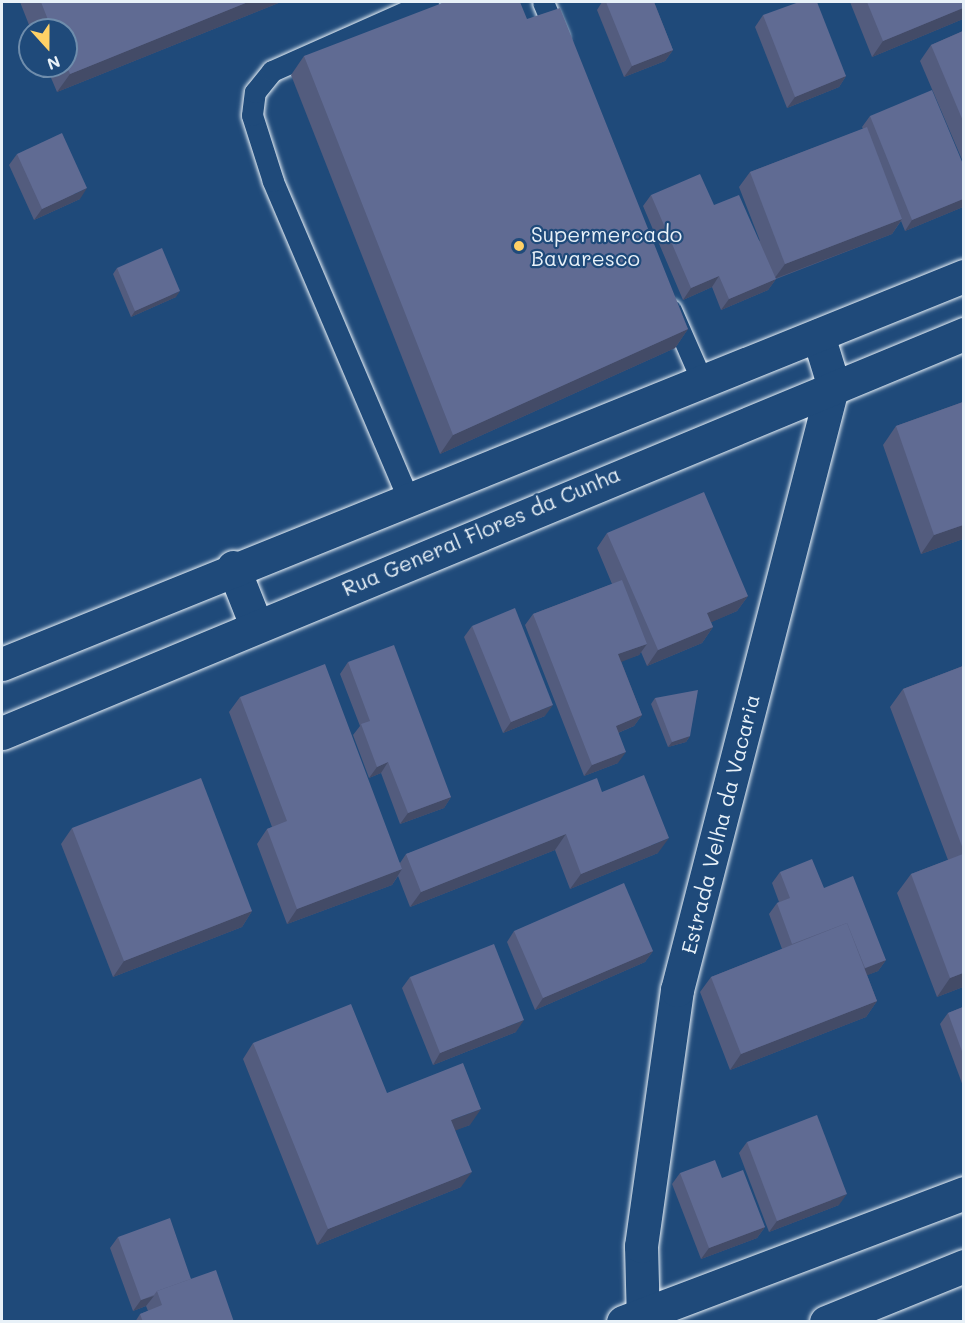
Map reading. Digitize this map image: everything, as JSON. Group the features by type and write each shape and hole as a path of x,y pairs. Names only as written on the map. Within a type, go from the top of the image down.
{"street":[{"path":"2,664 233,567 963,276"},
{"name":"Rua General Flores da Cunha","path":"2,733 833,384 963,334"},
{"path":"818,335 833,384"},
{"name":"Estrada Velha da Vacaria","path":"635,1319 641,1246 677,990 833,384"},
{"path":"233,567 256,625"},
{"path":"635,1319 963,1193"},
{"path":"826,1322 963,1266"}],"lane":[{"path":"408,498 273,181 252,115 255,92 272,71 428,2"},
{"path":"543,2 566,55"},
{"path":"663,290 702,381"}],"building":[{"path":"41,2 248,2 78,71 78,18 47,18"},
{"path":"445,2 520,2 527,19 560,8 688,329 453,435 304,56"},
{"path":"606,2 654,2 673,50 632,66"},
{"path":"799,2 817,2 846,76 795,97 763,15"},
{"path":"867,2 963,2 963,8 883,41"},
{"path":"963,31 963,121 931,45"},
{"path":"932,90 963,164 963,199 912,220 870,116"},
{"path":"867,127 902,219 785,264 750,172"},
{"path":"62,133 87,188 42,209 17,154"},
{"path":"700,174 714,205 739,195 776,279 729,299 719,276 691,288 651,195"},
{"path":"162,248 180,291 135,311 117,268"},
{"path":"963,402 963,525 934,535 896,426"},
{"path":"704,492 748,596 707,613 713,627 658,650 607,533"},
{"path":"622,580 647,644 618,654 642,715 616,726 626,752 592,765 533,614"},
{"path":"515,608 553,705 511,722 472,626"},
{"path":"394,645 451,797 408,813 388,762 377,767 361,724 370,721 348,662"},
{"path":"325,664 402,869 297,909 267,829 287,821 240,697"},
{"path":"963,666 963,849 903,689"},
{"path":"698,690 690,736 672,742 655,698"},
{"path":"644,775 669,838 581,874 566,834 421,892 406,854 597,778 602,792"},
{"path":"201,778 252,911 124,961 72,828"},
{"path":"963,854 963,973 950,978 911,874"},
{"path":"812,859 824,888 853,876 886,960 865,968 847,923 792,944 777,903 790,898 780,872"},
{"path":"624,883 653,951 543,998 514,931"},
{"path":"847,923 877,1001 741,1054 711,977"},
{"path":"494,944 524,1020 440,1053 410,977"},
{"path":"351,1004 387,1093 463,1063 481,1109 451,1120 472,1172 328,1229 253,1043"},
{"path":"963,1007 963,1054 948,1013"},
{"path":"817,1115 847,1194 777,1221 747,1142"},
{"path":"715,1160 722,1178 743,1170 765,1227 709,1248 680,1173"},
{"path":"170,1218 191,1279 157,1291 154,1295 141,1300 118,1237"},
{"path":"216,1270 234,1322 143,1322 140,1314 162,1305 157,1291"}],"place":[{"name":"Supermercado Bavaresco","path":"519,246"}]}
